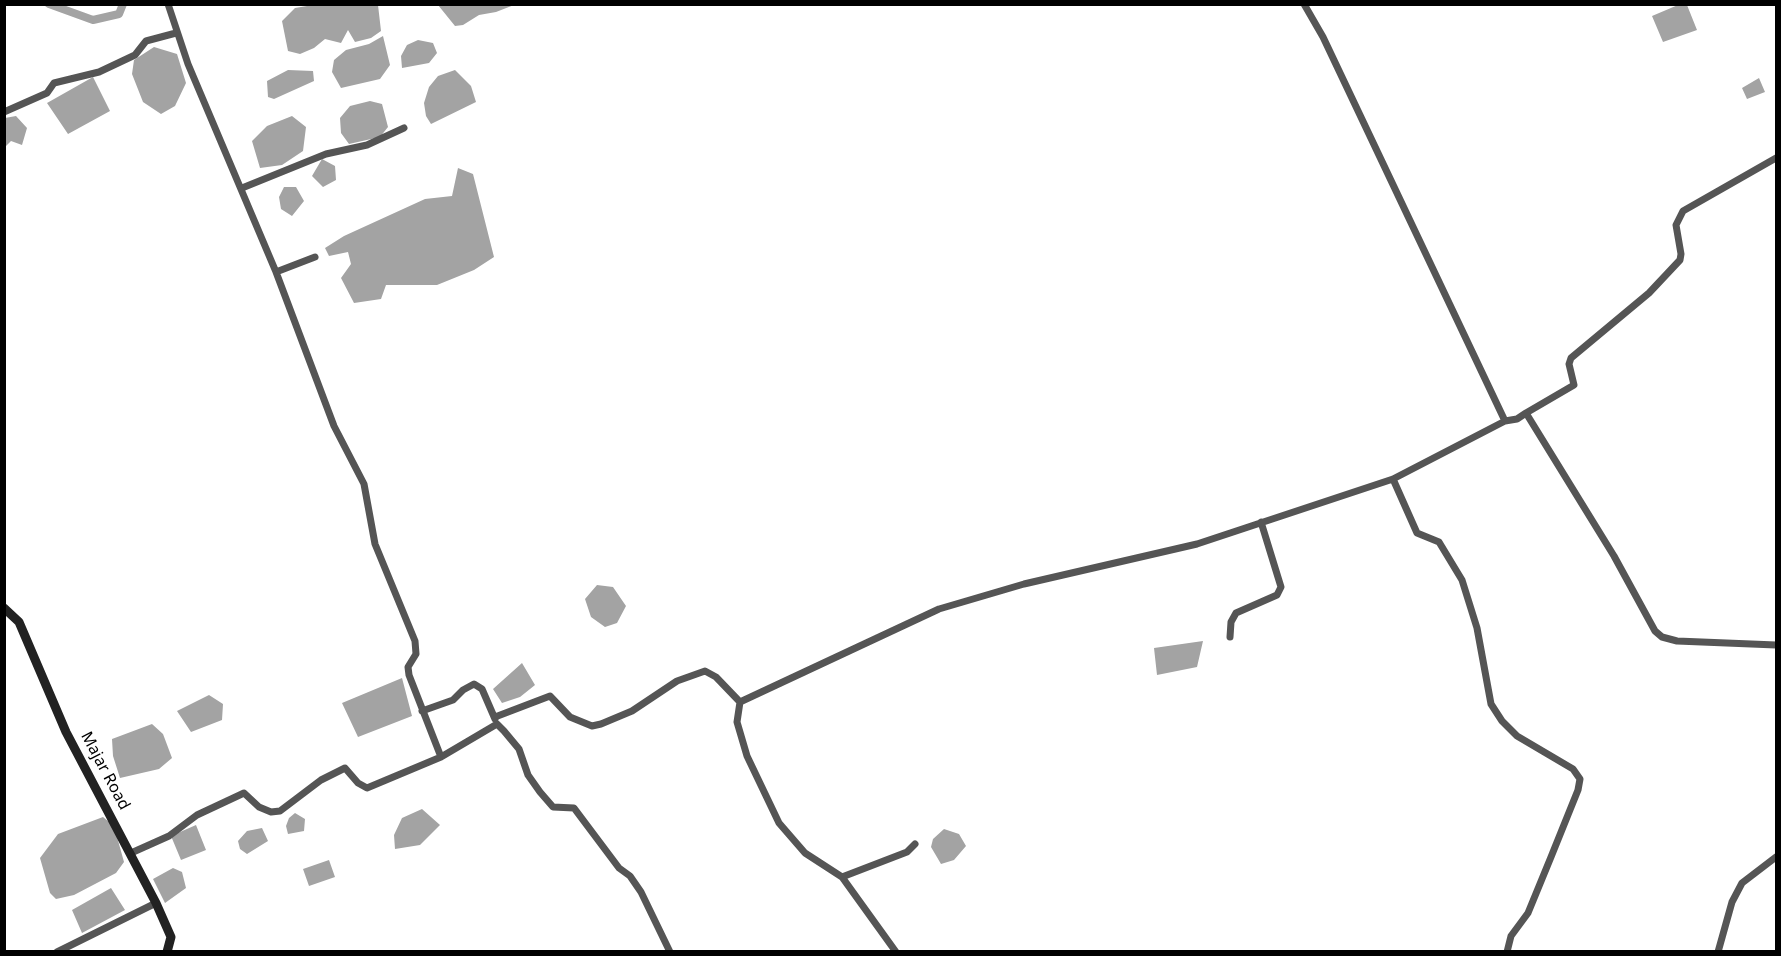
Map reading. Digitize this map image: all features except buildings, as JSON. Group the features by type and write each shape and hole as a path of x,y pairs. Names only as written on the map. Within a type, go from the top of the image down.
{"main road":[{"name":"Majar Road","path":"4,608 18,622 66,732 156,903 171,938 167,951"}],"street":[{"path":"168,4 176,33 276,272 334,426 364,484 375,544 415,641 416,654 408,667 409,675 441,757"},
{"path":"1304,4 1328,47 1505,421"},
{"path":"4,112 46,93 54,83 99,72 135,56 147,41 176,33"},
{"path":"242,188 326,154 367,145 404,128"},
{"path":"740,702 939,609 1046,578 1187,547 1393,479 1505,421 1517,418 1574,385 1569,364 1571,358 1648,293 1680,261 1682,254 1676,225 1683,211 1776,158"},
{"path":"276,272 315,257"},
{"path":"1526,413 1658,634 1677,641 1776,645"},
{"path":"1393,479 1417,533 1439,542 1461,580 1478,628 1491,704 1502,721 1517,736 1573,769 1580,779 1578,790 1528,913 1511,936 1507,951"},
{"path":"1230,637 1231,622 1236,613 1277,595 1281,587 1261,522"},
{"path":"131,852 170,836 197,815 244,793 259,807 271,812 280,812 321,780 345,768 358,783 367,788 441,757 496,721 550,696 570,717 592,726 632,711 677,681 705,671 716,677 740,702"},
{"path":"422,711 453,700 463,690 474,684 482,689 496,721 516,744 528,776 553,807 574,808 619,868 636,884 670,951"},
{"path":"740,702 737,722 747,756 779,823 805,853 842,876 896,951"},
{"path":"842,876 908,852 915,844"},
{"path":"1718,951 1732,902 1742,883 1776,857"},
{"path":"57,951 156,903"}],"shaded area":[{"path":"313,5 378,5 381,31 371,38 355,42 348,30 341,43 325,39 314,48 300,54 288,51 282,21 295,8"},
{"path":"438,5 514,5 479,15 463,25 455,26"},
{"path":"1678,5 1687,5 1697,30 1663,42 1652,16"},
{"path":"383,36 390,65 380,79 341,88 332,72 334,60 346,50 369,44"},
{"path":"418,40 433,43 437,53 429,63 402,68 401,56 407,45"},
{"path":"154,47 177,54 186,83 175,106 161,114 143,102 132,74 134,60"},
{"path":"288,70 313,71 314,81 274,99 268,97 267,81"},
{"path":"455,70 471,86 476,102 431,124 426,116 424,103 429,87 438,76"},
{"path":"93,77 110,111 68,134 47,103"},
{"path":"1759,78 1765,92 1747,99 1742,88"},
{"path":"370,101 382,104 388,127 380,137 349,144 341,133 340,118 350,106"},
{"path":"16,116 27,128 22,145 11,141 5,147 5,118"},
{"path":"292,116 306,127 303,151 282,165 260,168 252,141 267,126"},
{"path":"322,159 335,166 336,180 323,187 312,176"},
{"path":"458,168 473,174 494,257 474,270 437,285 386,285 381,299 354,303 341,278 351,264 348,252 329,256 325,248 344,236 425,199 452,196"},
{"path":"284,187 296,187 304,201 292,216 281,209 279,197"},
{"path":"597,585 613,587 626,606 617,623 605,627 591,617 585,599"},
{"path":"1203,641 1197,667 1157,675 1154,648"},
{"path":"522,663 535,685 520,697 502,703 493,689"},
{"path":"402,678 412,716 358,737 342,703"},
{"path":"209,695 223,704 222,720 191,732 177,711"},
{"path":"152,724 163,734 172,758 159,769 120,778 113,756 112,739"},
{"path":"422,809 440,825 420,845 395,849 394,835 402,818"},
{"path":"295,813 305,819 304,831 288,834 286,826 289,818"},
{"path":"103,817 114,826 124,862 116,873 74,895 56,899 50,893 40,858 58,834"},
{"path":"196,825 206,850 181,860 171,836"},
{"path":"262,828 268,841 247,854 240,849 238,841 247,831"},
{"path":"944,829 959,834 966,846 954,860 941,864 931,847 933,839"},
{"path":"329,860 335,877 309,886 303,869"},
{"path":"173,868 182,872 186,888 165,903 153,879"},
{"path":"111,888 125,910 82,933 72,910"}],"waterway":[{"path":"49,4 93,20 119,14 123,4"}]}
